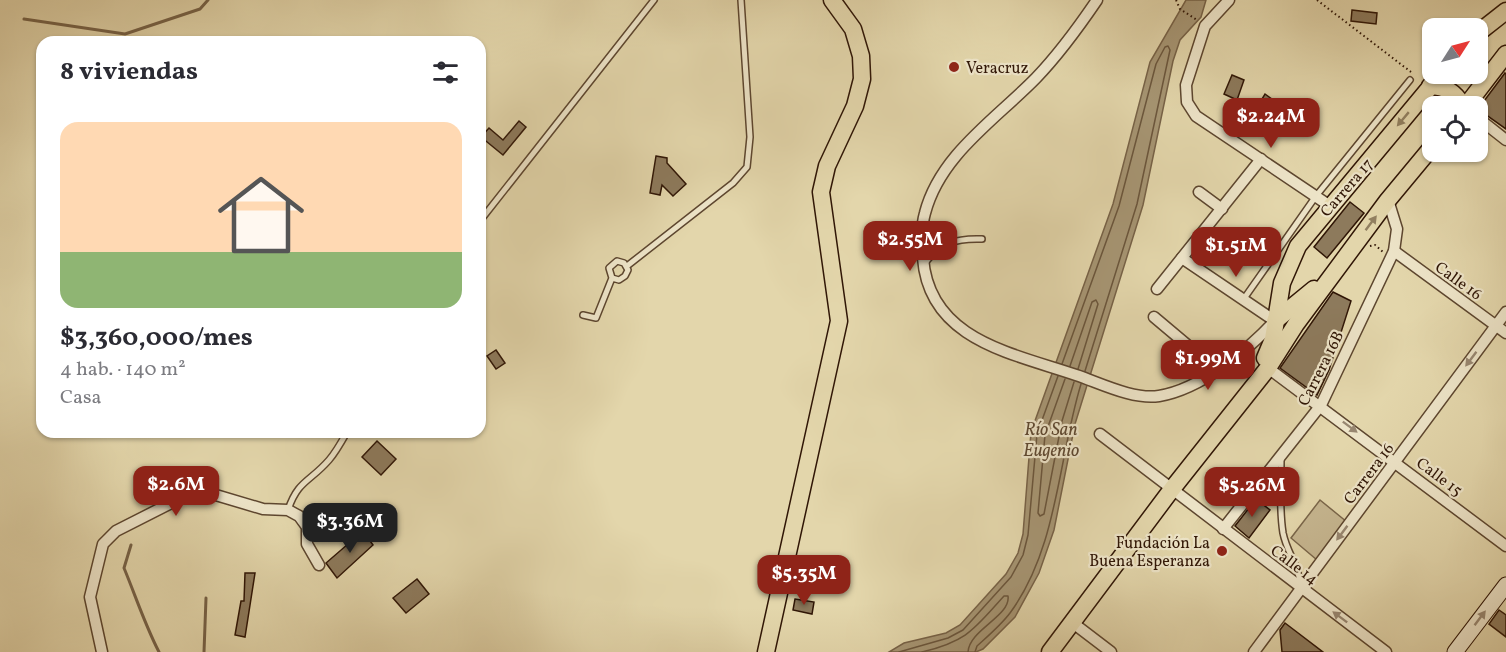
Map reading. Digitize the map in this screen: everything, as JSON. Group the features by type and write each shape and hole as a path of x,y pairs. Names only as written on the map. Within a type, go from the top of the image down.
{"main road":[{"path":"766,652 839,321 821,192 827,166 855,106 862,79 861,56 853,29 832,0"},
{"path":"1488,25 1506,11"},
{"path":"1472,96 1506,54"},
{"name":"Carrera 17","path":"1256,381 1273,339 1282,283 1292,258 1323,201 1432,84"},
{"path":"1440,84 1455,96"},
{"name":"Carrera 17","path":"1050,652 1172,489 1268,368 1296,324 1388,200 1422,159"},
{"path":"1275,321 1336,270"},
{"path":"1455,652 1506,585"}],"street":[{"path":"1097,0 1071,38 1037,77 961,150 946,168 931,194 924,214 924,265 934,299 950,321 973,338 1118,389 1147,397 1159,396 1217,370 1243,352 1275,321 1182,258"},
{"path":"1229,0 1204,26 1186,85 1187,102 1196,116 1323,201"},
{"path":"1488,126 1506,140"},
{"path":"1157,289 1261,159"},
{"path":"1199,192 1222,209"},
{"name":"Carrera 16B","path":"1223,529 1321,405 1394,251 1397,229 1388,200"},
{"name":"Calle 16","path":"1394,251 1506,333"},
{"name":"Carrera 16","path":"1254,652 1506,312"},
{"path":"1154,317 1217,370"},
{"name":"Calle 15","path":"1268,368 1321,405 1506,546"},
{"name":"Calle 14","path":"1100,434 1386,652"},
{"path":"102,652 90,597 103,544 116,531 185,496 209,493 263,509 288,510 298,516 307,527 307,544 319,565"},
{"path":"1073,623 1111,652"}],"lane":[{"path":"486,213 654,0"},
{"path":"627,266 733,183 747,167 750,137 741,0"},
{"path":"1243,300 1323,201 1410,80"},
{"path":"924,265 942,244 960,238 982,239"},
{"path":"583,315 596,318 612,278 609,271 611,264 617,261 627,266"},
{"path":"612,278 623,279 627,273 627,266"},
{"path":"288,510 295,490 312,478 331,458 343,438"},
{"path":"1281,456 1280,506 1283,535 1299,569 1301,588"}],"path":[{"path":"1176,0 1180,9 1198,21"},
{"path":"1317,0 1411,72"}],"shaded area":[{"path":"1320,500 1347,522 1317,560 1291,538"}],"water":[{"name":"Río San Eugenio","path":"1186,0 1206,0 1201,17 1180,40 1173,61 1143,205 1075,424 1054,530 1039,573 1015,617 983,649 976,652 889,652 904,643 946,633 960,625 1006,574 1018,553 1023,534 1031,432 1113,204 1150,62"}],"building":[{"path":"1352,10 1377,13 1376,24 1351,21"},
{"path":"1505,73 1506,129 1488,116 1488,96"},
{"path":"1232,75 1244,80 1237,100 1224,94"},
{"path":"1265,94 1284,108 1277,117 1259,104"},
{"path":"519,121 526,127 503,155 486,141 486,131 489,128 503,140"},
{"path":"656,156 667,158 667,163 686,184 673,196 662,185 660,195 650,193"},
{"path":"1350,202 1364,213 1327,258 1314,247"},
{"path":"1333,292 1351,301 1329,370 1317,395 1280,368"},
{"path":"496,350 505,363 496,369 487,356"},
{"path":"377,441 396,459 381,475 362,457"},
{"path":"1256,499 1270,510 1249,538 1235,526"},
{"path":"372,506 382,519 369,530 358,517"},
{"path":"363,531 373,545 337,578 326,563"},
{"path":"245,573 255,573 245,637 235,635 241,601 244,601"},
{"path":"417,579 429,594 406,613 393,598"},
{"path":"795,599 814,602 812,614 793,610"},
{"path":"1499,610 1506,615 1506,637 1489,624"},
{"path":"1285,623 1323,652 1282,652 1280,630"}],"waterway":[{"path":"24,19 125,34 200,9 208,0"},
{"path":"131,545 124,568 159,652"},
{"path":"204,652 206,598"}],"place":[{"name":"Veracruz","path":"954,67"},
{"name":"Fundación La Buena Esperanza","path":"1222,551"}]}
